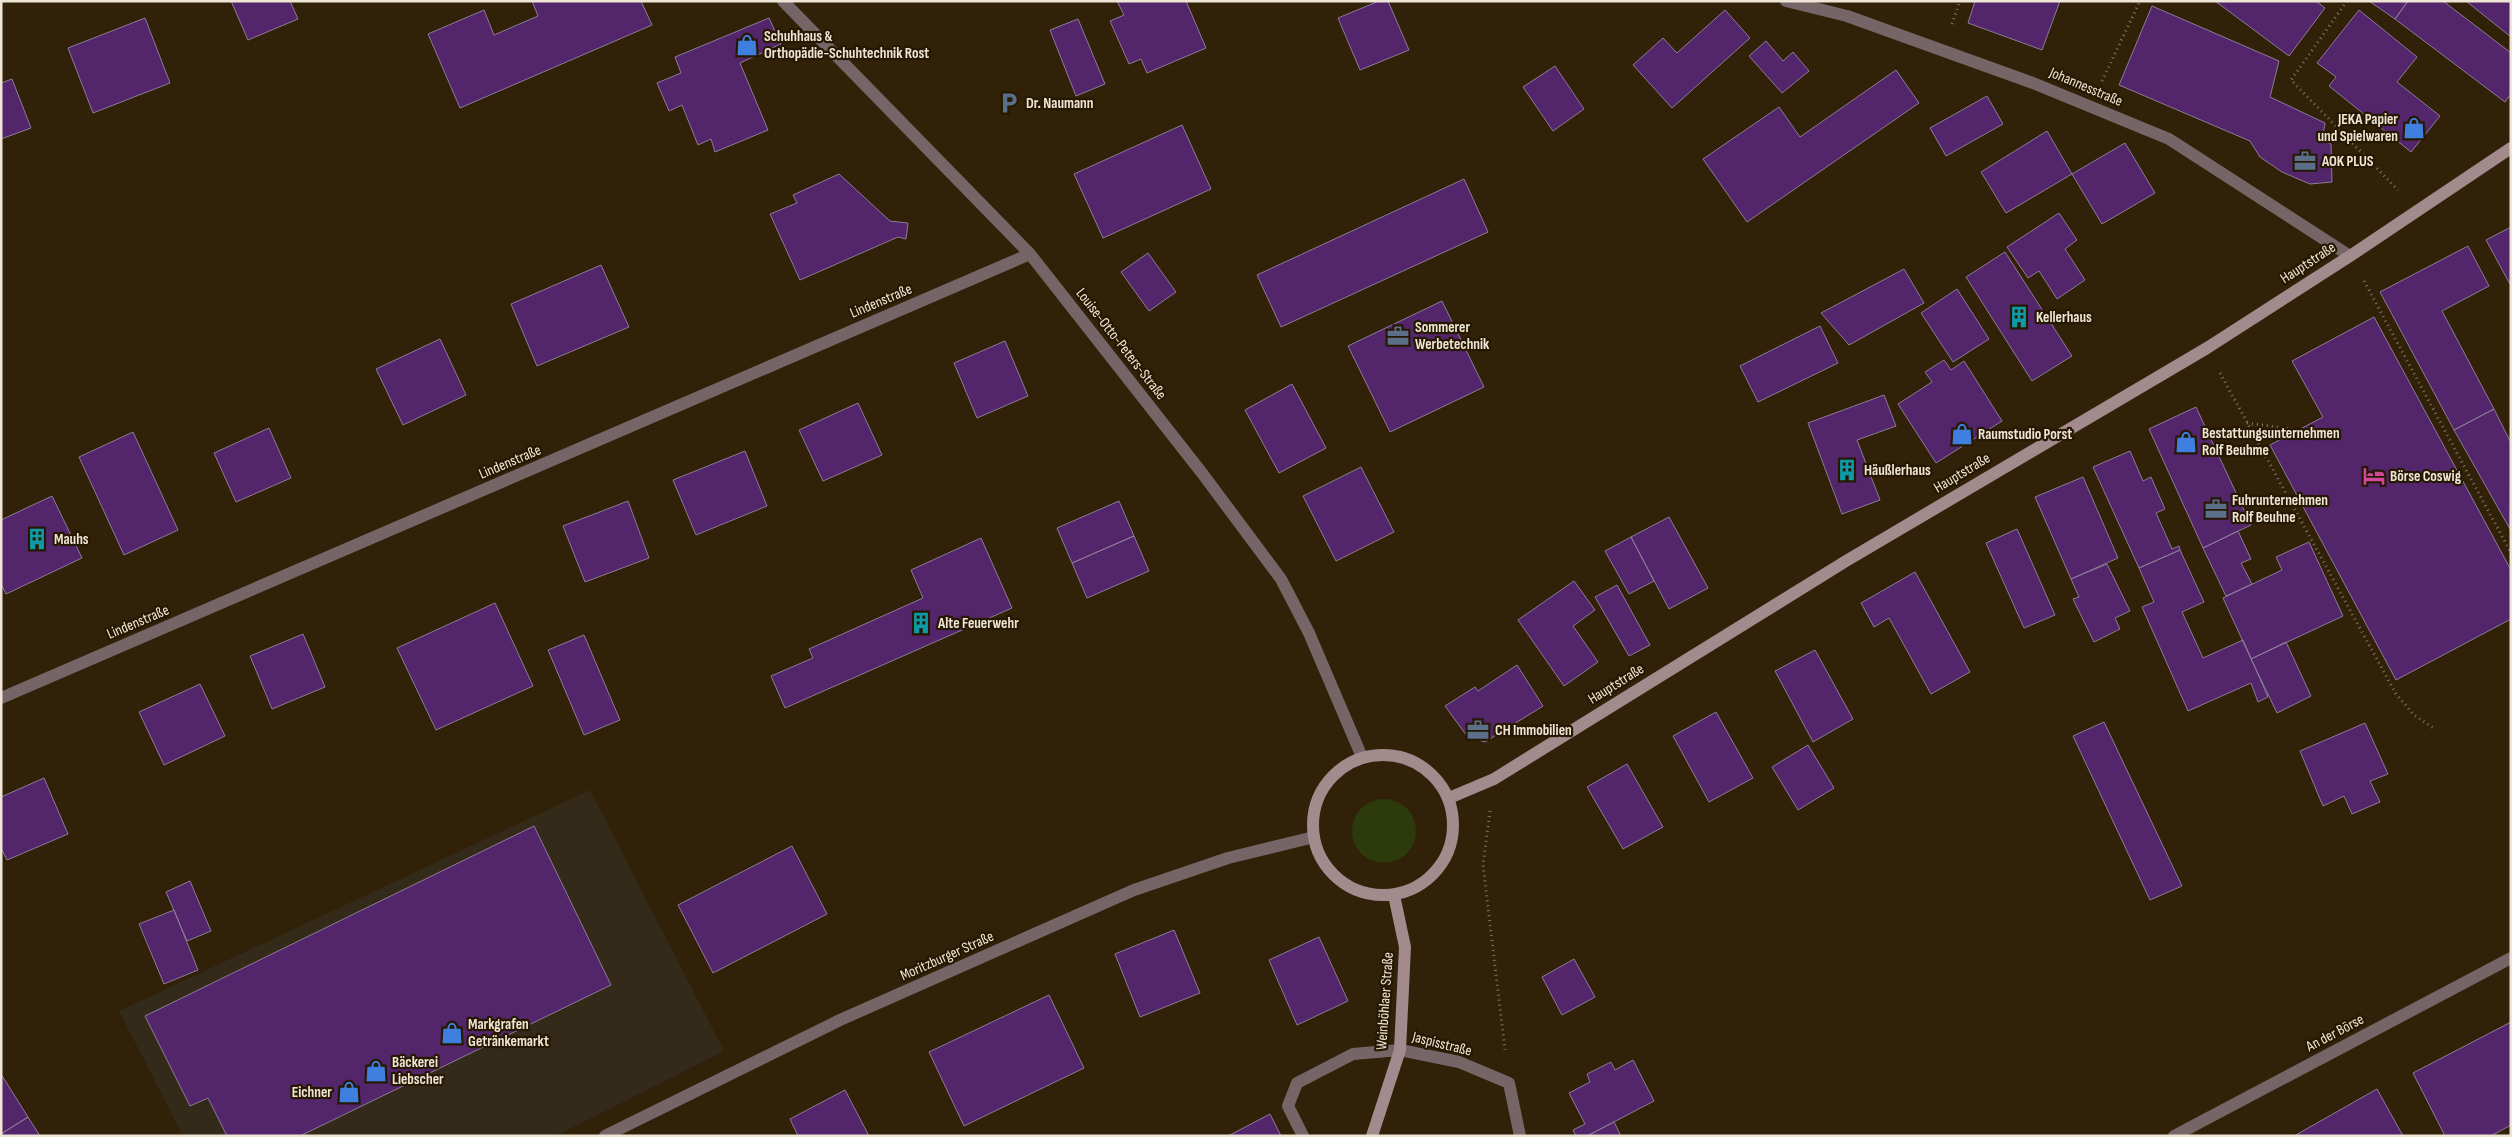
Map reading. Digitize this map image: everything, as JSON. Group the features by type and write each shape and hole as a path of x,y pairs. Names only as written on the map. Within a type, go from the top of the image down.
{"main road":[{"name":"Hauptstraße","path":"1449,798 1494,779 1846,561 2206,348 2350,256 2511,148"},
{"path":"1382,754 1404,757 1422,766 1438,780 1449,798 1454,818 1453,840 1445,860 1432,876 1414,889 1394,895 1372,895 1346,884 1334,876 1321,858 1314,838 1313,818 1318,798 1328,780 1344,766 1362,757 1382,754"},
{"name":"Weinböhlaer Straße","path":"1372,1136 1400,1050 1405,947 1394,895"}],"street":[{"name":"Louise-Otto-Peters-Straße","path":"784,1 1030,254 1202,473 1281,579 1309,633 1362,757"},
{"name":"Johannesstraße","path":"1786,1 1846,16 2033,82 2169,139 2350,256"},
{"name":"Lindenstraße","path":"1,698 1030,254"},
{"name":"Moritzburger Straße","path":"605,1136 840,1020 1134,890 1228,858 1314,838"},
{"name":"An der Börse","path":"2174,1136 2511,958"},
{"name":"Jaspisstraße","path":"1303,1136 1288,1106 1297,1083 1353,1054 1400,1050 1459,1062 1509,1083"},
{"path":"1509,1083 1520,1136"}],"path":[{"path":"2090,106 2139,3 2133,1"},
{"path":"2347,1 2291,80 2418,210"},
{"path":"2350,256 2511,553"},
{"path":"2206,348 2396,694 2414,715 2435,729"},
{"path":"2248,423 2298,430"},
{"path":"1494,779 1484,865 1509,1083"}],"shaded area":[{"path":"590,790 724,1051 556,1136 183,1136 119,1011"}],"green space":[{"path":"1378,799 1390,799 1407,808 1414,819 1416,831 1414,843 1407,854 1390,863 1378,863 1366,858 1357,849 1352,837 1352,825 1357,813 1366,804"}],"building":[{"path":"231,1 290,1 298,19 248,40"},
{"path":"532,1 641,1 652,25 460,108 428,34 484,10 494,35 538,16"},
{"path":"1117,1 1186,1 1206,48 1147,73 1141,59 1129,64 1110,21 1124,15"},
{"path":"1379,1 1388,1 1409,50 1360,70 1338,18"},
{"path":"1975,1 2060,1 2042,50 1968,23"},
{"path":"2215,1 2316,1 2325,8 2289,56"},
{"path":"2369,1 2408,1 2395,19"},
{"path":"2408,1 2443,1 2511,53 2511,94 2505,102 2395,19"},
{"path":"2466,1 2511,1 2511,37"},
{"path":"2152,6 2279,61 2270,97 2325,123 2322,140 2331,144 2332,182 2310,184 2282,172 2260,157 2250,141 2119,85"},
{"path":"1725,10 1750,38 1672,108 1633,65 1663,38 1677,53"},
{"path":"2359,10 2417,57 2397,82 2440,116 2411,152 2329,86 2336,77 2317,63"},
{"path":"145,18 170,83 93,113 68,48"},
{"path":"769,18 781,44 740,63 768,130 715,152 711,139 698,145 682,105 669,111 657,83 681,73 675,57"},
{"path":"1078,19 1105,84 1076,96 1050,30"},
{"path":"1766,41 1783,61 1793,52 1809,71 1782,93 1749,56"},
{"path":"1555,66 1584,109 1553,131 1523,87"},
{"path":"1896,70 1919,103 1747,222 1703,159 1779,107 1800,137"},
{"path":"12,79 31,128 1,139 1,83"},
{"path":"1987,96 2003,124 1946,156 1930,128"},
{"path":"1182,125 1211,189 1103,238 1074,174"},
{"path":"2047,131 2072,174 2006,213 1981,172"},
{"path":"2125,143 2155,193 2102,224 2072,174"},
{"path":"839,174 890,221 908,223 906,239 898,237 800,280 770,214 797,203 793,195"},
{"path":"1464,179 1488,232 1281,327 1257,275"},
{"path":"2059,213 2077,240 2065,249 2085,280 2057,299 2039,271 2028,278 2007,247"},
{"path":"2511,227 2511,286 2486,240"},
{"path":"2468,246 2489,286 2442,311 2494,409 2454,430 2380,292"},
{"name":"Kellerhaus","path":"2005,252 2072,356 2032,381 1966,277"},
{"path":"1148,253 1176,292 1149,311 1121,272"},
{"path":"601,265 629,327 537,366 511,304"},
{"path":"1904,269 1924,303 1849,345 1821,313"},
{"path":"1957,289 1989,339 1953,362 1921,313"},
{"path":"1442,301 1484,387 1390,432 1348,346"},
{"name":"Börse Coswig","path":"2374,317 2511,570 2511,619 2396,680 2270,445 2323,417 2292,361"},
{"path":"1820,326 1838,363 1758,402 1740,366"},
{"path":"440,339 466,395 403,425 376,369"},
{"path":"1005,341 1028,396 977,418 954,363"},
{"path":"1944,360 1951,370 1964,361 2002,421 1936,463 1898,404 1932,382 1925,372"},
{"path":"1292,384 1326,448 1279,473 1245,410"},
{"name":"Häußlerhaus","path":"1884,395 1896,426 1857,440 1880,500 1842,514 1808,423"},
{"path":"858,403 882,455 823,481 799,430"},
{"path":"2196,407 2251,525 2203,548 2149,429"},
{"path":"2494,409 2511,443 2510,529 2454,430"},
{"path":"269,428 291,478 236,502 214,453"},
{"path":"133,432 178,530 124,555 79,457"},
{"path":"745,451 767,506 696,535 673,480"},
{"path":"2130,451 2143,481 2151,477 2165,509 2156,513 2172,549 2179,546 2180,550 2139,568 2093,467"},
{"path":"1361,467 1394,532 1336,561 1303,496"},
{"path":"2083,477 2118,558 2071,579 2035,497"},
{"name":"Mauhs","path":"52,496 82,558 6,594 1,584 1,520"},
{"path":"628,501 649,558 585,582 563,526"},
{"path":"1119,501 1134,536 1072,563 1057,528"},
{"path":"1669,517 1708,588 1669,609 1631,537"},
{"path":"2017,529 2055,615 2024,628 1986,543"},
{"path":"2238,531 2251,559 2241,563 2252,584 2226,596 2203,548"},
{"path":"1134,536 1149,571 1087,598 1072,563"},
{"path":"1631,537 1654,581 1629,594 1605,551"},
{"name":"Alte Feuerwehr","path":"981,538 1012,608 785,708 771,676 813,658 809,649 923,598 911,570"},
{"path":"2309,542 2343,616 2251,659 2223,598 2282,570 2276,557"},
{"path":"2180,550 2204,602 2182,612 2203,658 2243,640 2268,697 2258,702 2251,683 2188,711 2142,607 2154,602 2139,568"},
{"path":"2107,564 2130,611 2115,618 2120,629 2094,642 2073,599 2079,597 2071,579"},
{"path":"1915,572 1970,672 1931,694 1889,618 1874,627 1861,603"},
{"path":"1574,581 1595,610 1573,626 1598,662 1564,686 1518,620"},
{"path":"1617,585 1650,645 1629,656 1595,597"},
{"path":"495,603 533,686 436,730 397,648"},
{"path":"303,634 325,687 272,709 250,656"},
{"path":"584,635 620,720 584,735 548,650"},
{"path":"2286,642 2311,696 2277,713 2251,659"},
{"path":"1815,650 1853,719 1813,742 1775,671"},
{"path":"1517,665 1543,706 1485,742 1467,736 1445,706 1475,687 1478,691"},
{"path":"200,684 225,736 164,765 139,712"},
{"path":"1716,712 1753,778 1709,802 1673,736"},
{"path":"2104,722 2182,886 2150,900 2073,736"},
{"path":"2365,723 2388,774 2370,781 2380,802 2352,814 2344,796 2323,806 2300,751"},
{"path":"1808,745 1834,788 1798,810 1772,767"},
{"path":"1627,764 1663,827 1623,849 1587,787"},
{"path":"44,778 68,834 7,860 1,848 1,797"},
{"path":"534,826 611,985 300,1136 227,1136 208,1098 190,1106 145,1016"},
{"path":"792,846 827,914 713,973 678,905"},
{"path":"190,881 211,931 187,941 166,892"},
{"path":"174,910 198,970 164,984 139,924"},
{"path":"1174,930 1200,993 1140,1017 1115,954"},
{"path":"1319,937 1348,1001 1297,1025 1269,960"},
{"path":"1574,959 1595,997 1562,1015 1542,977"},
{"path":"1049,995 1084,1068 964,1126 929,1052"},
{"path":"2511,1022 2511,1125 2491,1136 2445,1136 2413,1073"},
{"path":"1633,1060 1654,1101 1587,1136 1576,1136 1573,1130 1585,1124 1569,1093 1590,1082 1587,1074 1611,1062 1615,1070"},
{"path":"1,1074 28,1117 1,1134"},
{"path":"2377,1089 2403,1136 2294,1136"},
{"path":"845,1090 869,1136 798,1136 790,1119"},
{"path":"1270,1114 1281,1136 1228,1136"},
{"path":"28,1117 40,1136 1,1136 1,1134"},
{"path":"1614,1122 1621,1136 1587,1136"}],"place":[{"name":"Schuhhaus & Orthopädie-Schuhtechnik Rost","path":"747,45"},
{"name":"Dr. Naumann","path":"1009,103"},
{"name":"JEKA Papier und Spielwaren","path":"2414,128"},
{"name":"AOK PLUS","path":"2305,161"},
{"name":"Kellerhaus","path":"2019,317"},
{"name":"Sommerer Werbetechnik","path":"1398,336"},
{"name":"Raumstudio Porst","path":"1962,434"},
{"name":"Bestattungsunternehmen Rolf Beuhme","path":"2186,442"},
{"name":"Häußlerhaus","path":"1847,470"},
{"name":"Börse Coswig","path":"2374,476"},
{"name":"Fuhrunternehmen Rolf Beuhne","path":"2216,509"},
{"name":"Mauhs","path":"37,539"},
{"name":"Alte Feuerwehr","path":"921,623"},
{"name":"CH Immobilien","path":"1478,730"},
{"name":"Markgrafen Getränkemarkt","path":"452,1033"},
{"name":"Bäckerei Liebscher","path":"376,1071"},
{"name":"Eichner","path":"349,1092"}]}
